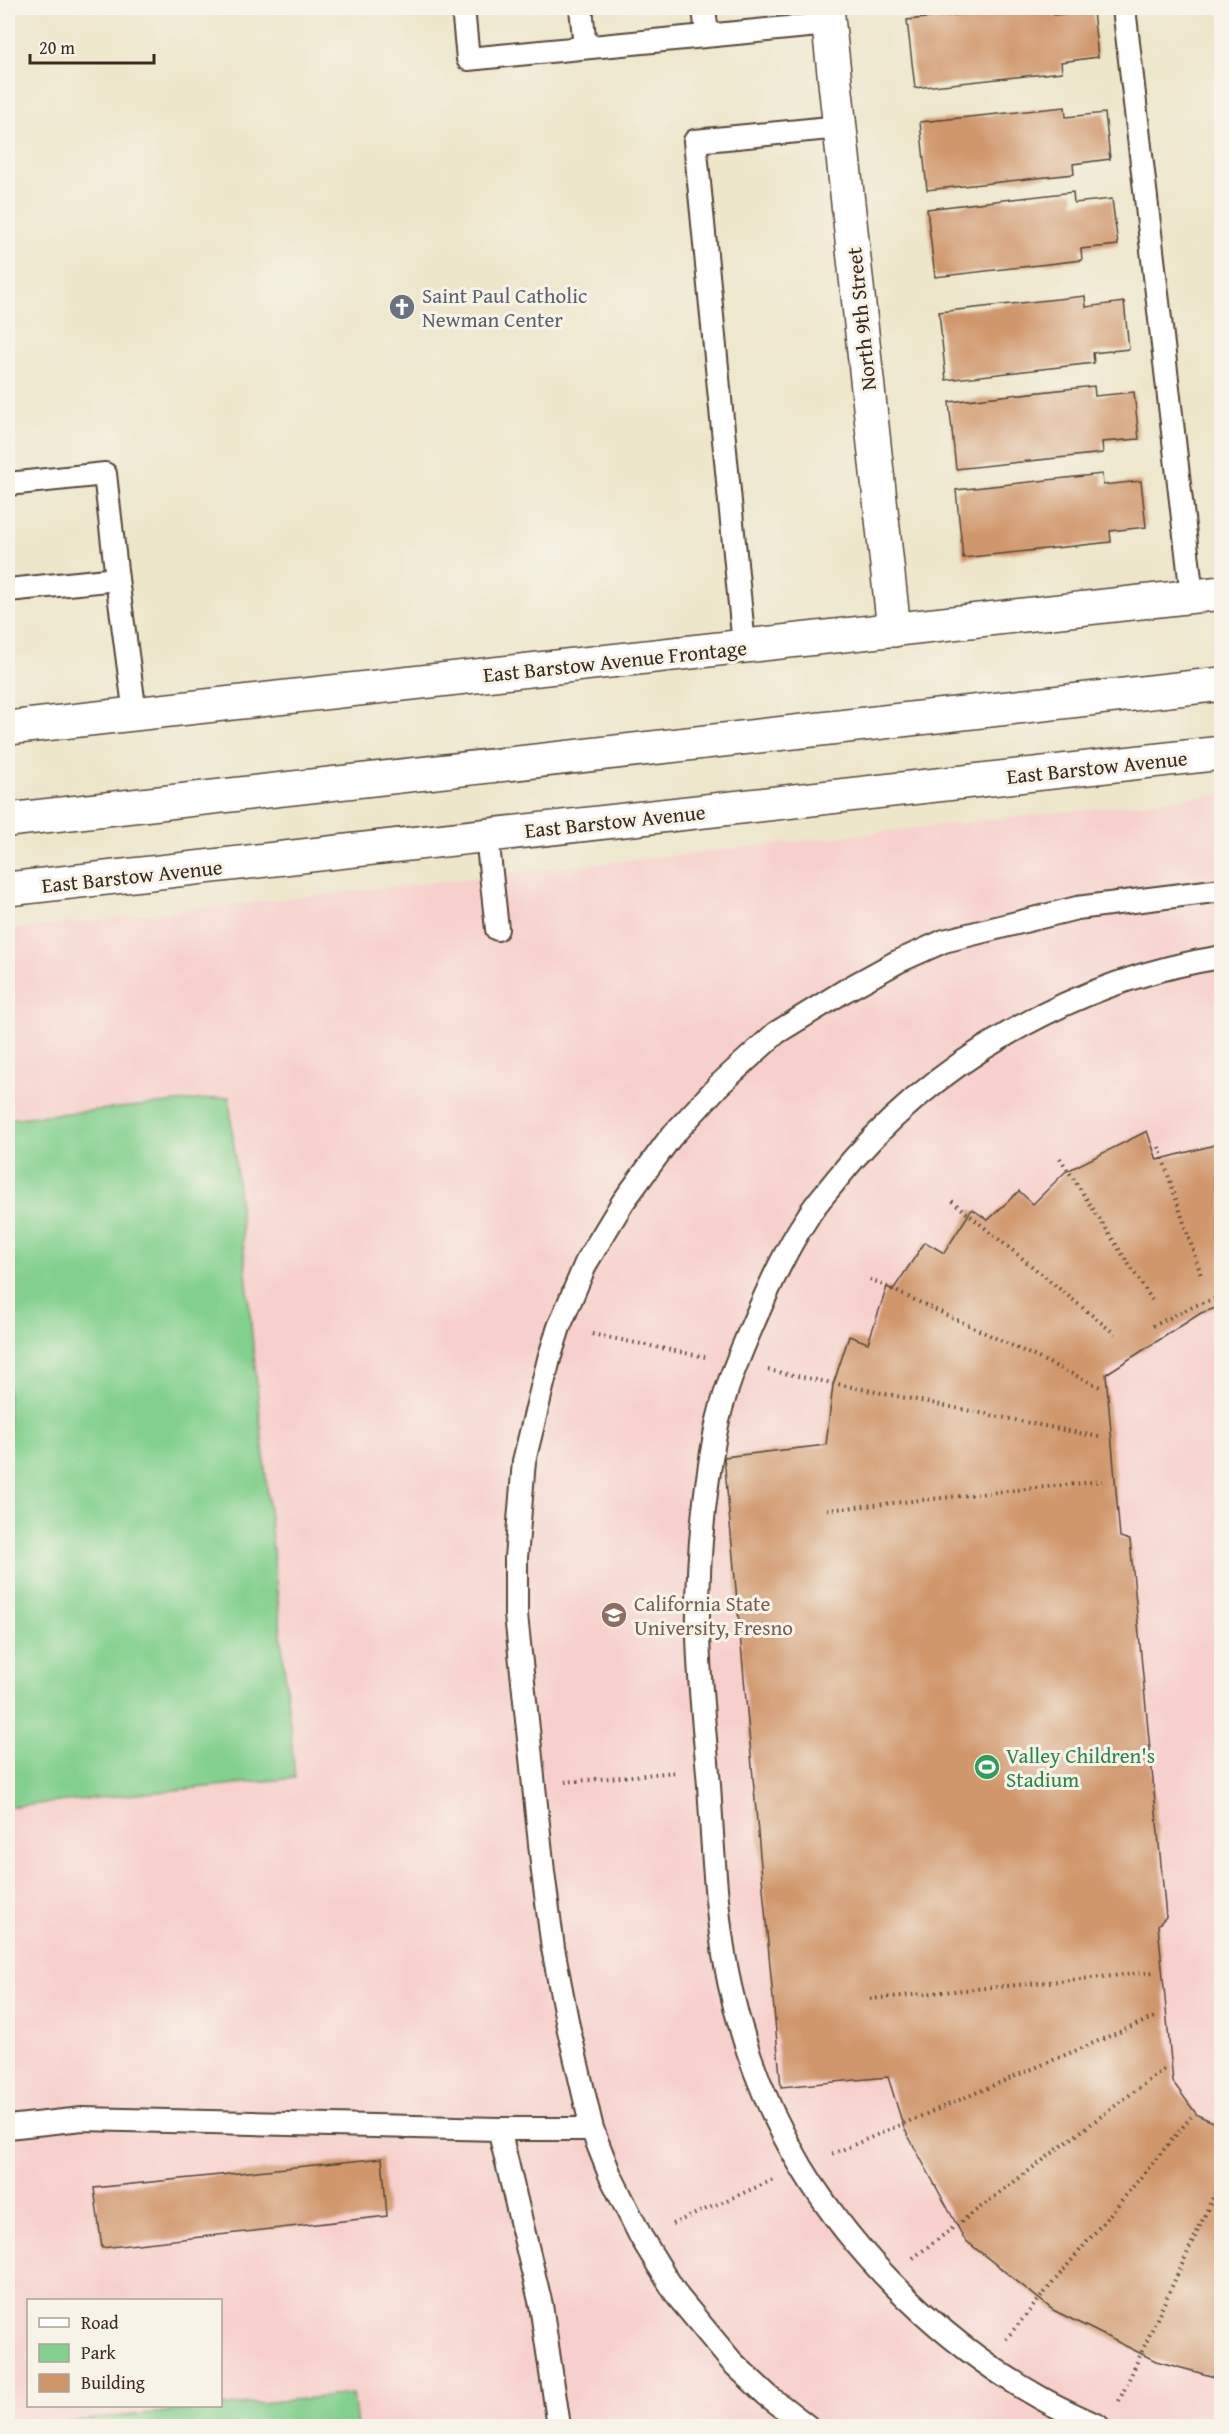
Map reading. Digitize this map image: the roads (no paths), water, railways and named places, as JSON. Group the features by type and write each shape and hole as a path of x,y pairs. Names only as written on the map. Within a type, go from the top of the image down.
{"main road":[{"name":"North 9th Street","path":"828,16 894,630"},
{"name":"East Barstow Avenue Frontage","path":"8,728 1207,595"},
{"path":"8,820 1221,684"},
{"name":"East Barstow Avenue","path":"8,889 1221,753"}],"lane":[{"path":"463,8 468,59 707,35 828,16"},
{"path":"582,8 585,47"},
{"path":"704,8 707,35"},
{"path":"1124,8 1207,595"},
{"path":"744,646 695,141 840,127"},
{"path":"8,484 105,474 135,714"},
{"path":"8,590 117,579"},
{"path":"487,836 497,929"},
{"path":"807,2427 767,2395 732,2362 704,2330 659,2269 610,2175 592,2129 568,2026 553,1948 516,1615 516,1558 524,1461 559,1327 586,1263 622,1202 670,1138 719,1084 776,1033 897,962 944,941 1077,908 1221,890"},
{"path":"1098,2427 1038,2397 987,2362 922,2310 888,2278 854,2242 802,2167 769,2104 742,2032 720,1929 698,1636 698,1584 715,1430 736,1364 770,1285 807,1216 857,1154 901,1111 951,1070 1013,1030 1085,996 1142,975 1194,961 1221,957"},
{"path":"8,2127 82,2119 499,2129 592,2129"},
{"path":"499,2129 541,2305 559,2427"}],"place":[{"name":"Saint Paul Catholic Newman Center","path":"402,307"},
{"name":"California State University, Fresno","path":"614,1615"},
{"name":"Valley Children's Stadium","path":"987,1767"}]}
